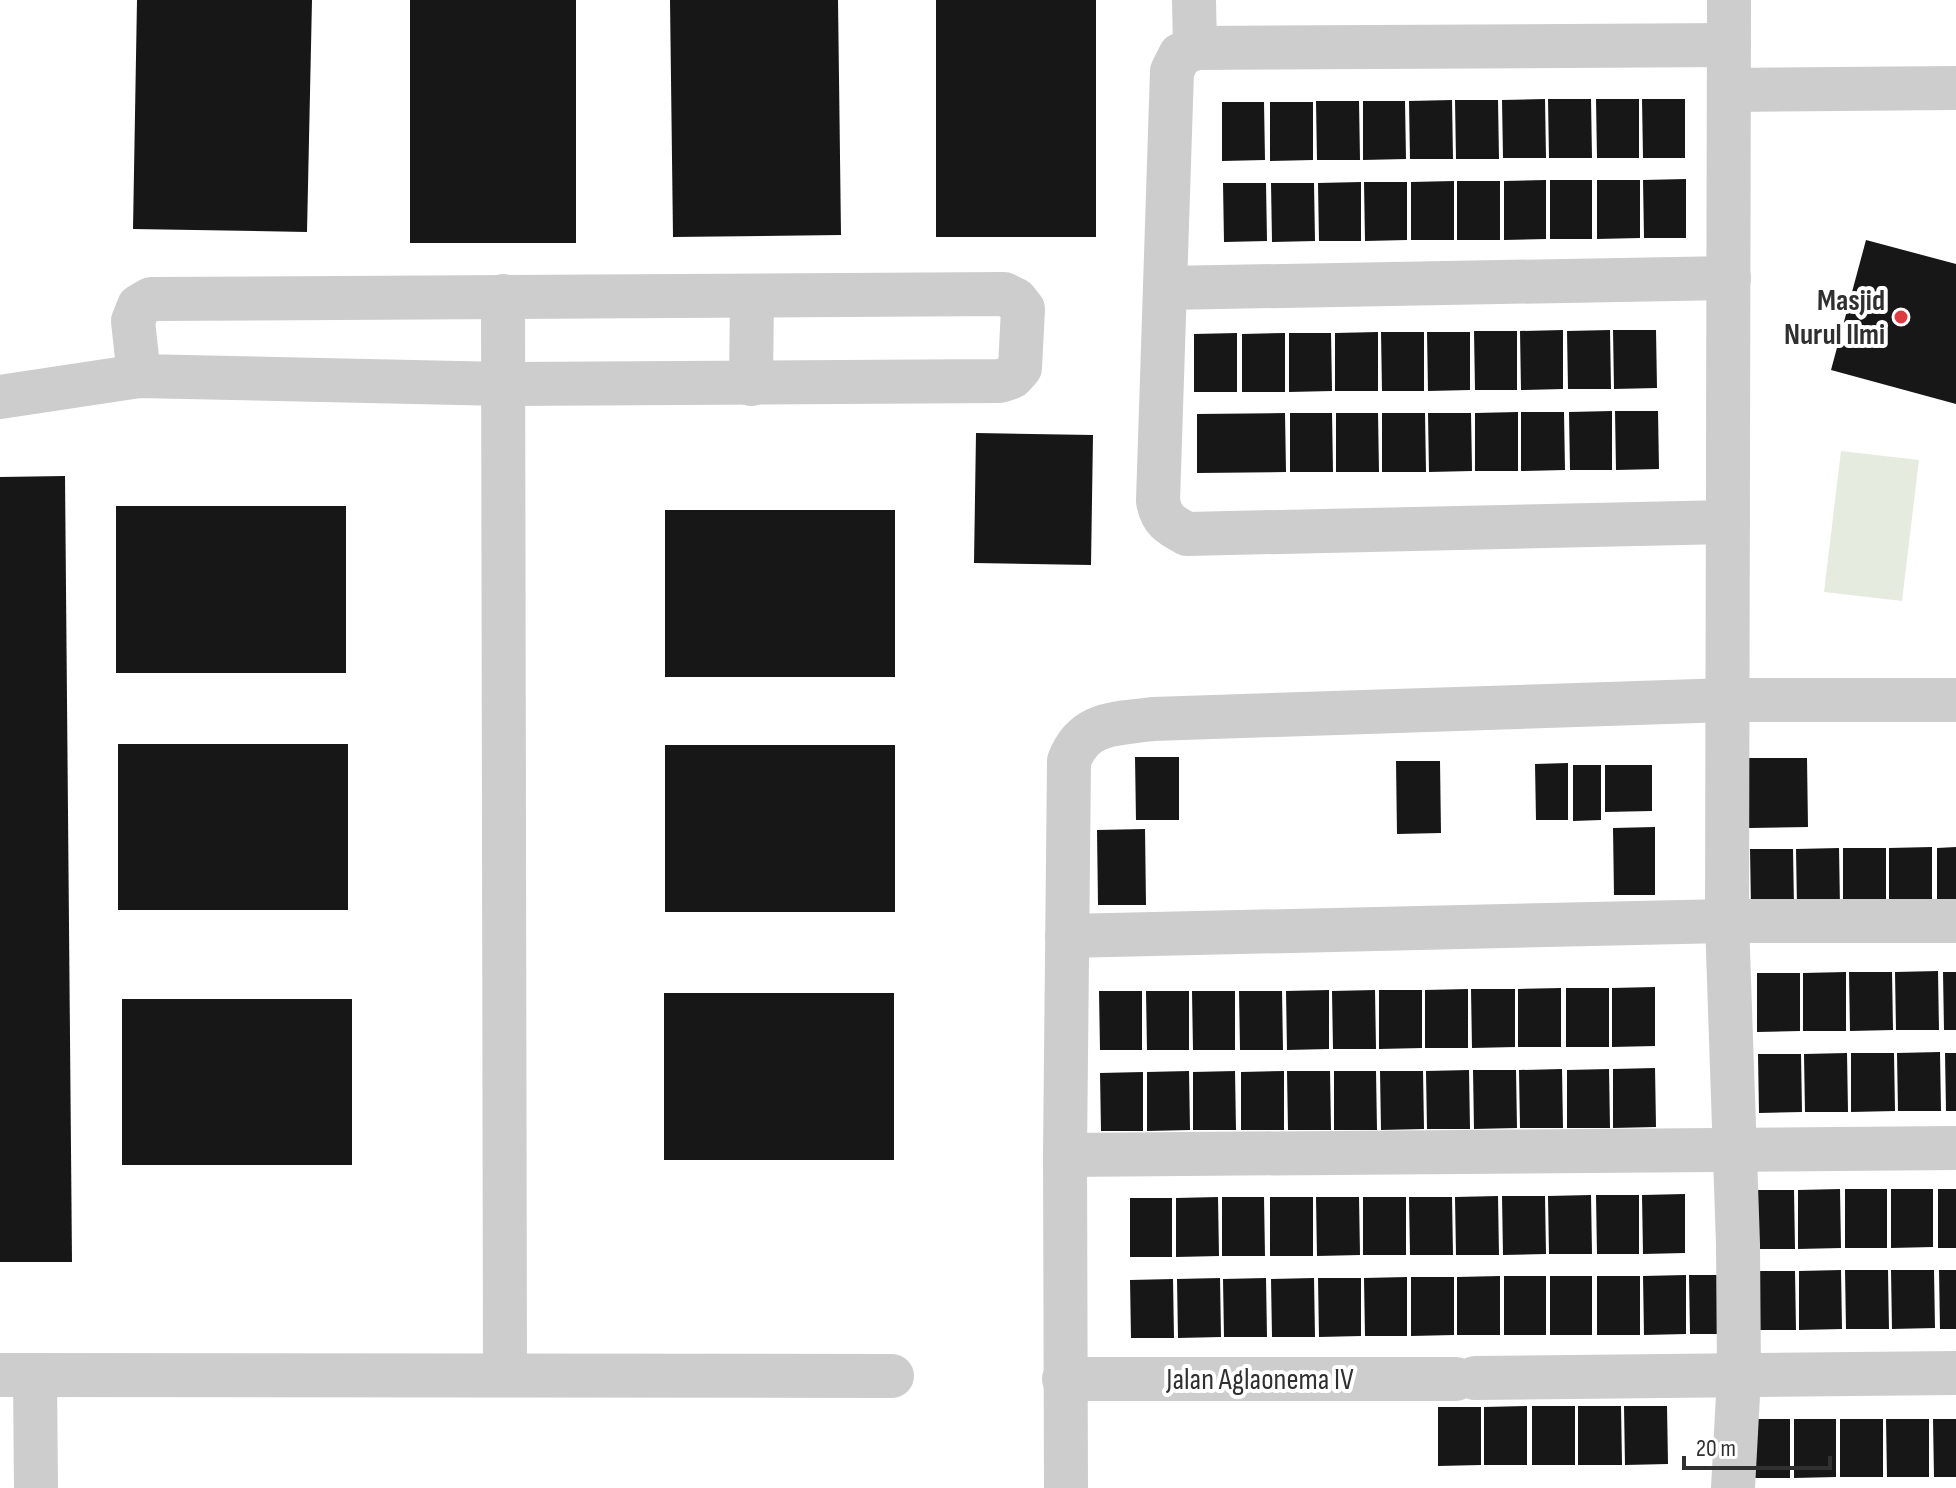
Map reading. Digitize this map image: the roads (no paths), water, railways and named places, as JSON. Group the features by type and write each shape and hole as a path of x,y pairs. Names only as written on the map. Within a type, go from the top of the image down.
{"street":[{"path":"1194,0 1195,48"},
{"path":"1729,0 1727,921 1739,1377 1733,1488"},
{"path":"1728,522 1187,534 1168,524 1160,515 1158,501 1172,71 1180,55 1195,48 1729,45"},
{"path":"1729,90 1956,88"},
{"path":"1166,288 1729,278"},
{"path":"0,397 139,376 504,384 1000,381 1012,377 1020,368 1023,309 1016,300 1004,294 151,299 139,306 133,321 139,376"},
{"path":"503,296 505,1374"},
{"path":"751,384 752,296"},
{"path":"1066,1488 1064,1379 1069,761 1075,746 1101,726 1153,719 1728,700 1956,700"},
{"path":"1067,936 1727,921 1956,921"},
{"path":"1065,1155 1956,1148"},
{"name":"Jalan Aglaonema IV","path":"1064,1379 1465,1379 1956,1373"},
{"path":"36,1488 17,1376 892,1376"}],"place":[{"name":"Masjid Nurul Ilmi","path":"1901,317"}]}
